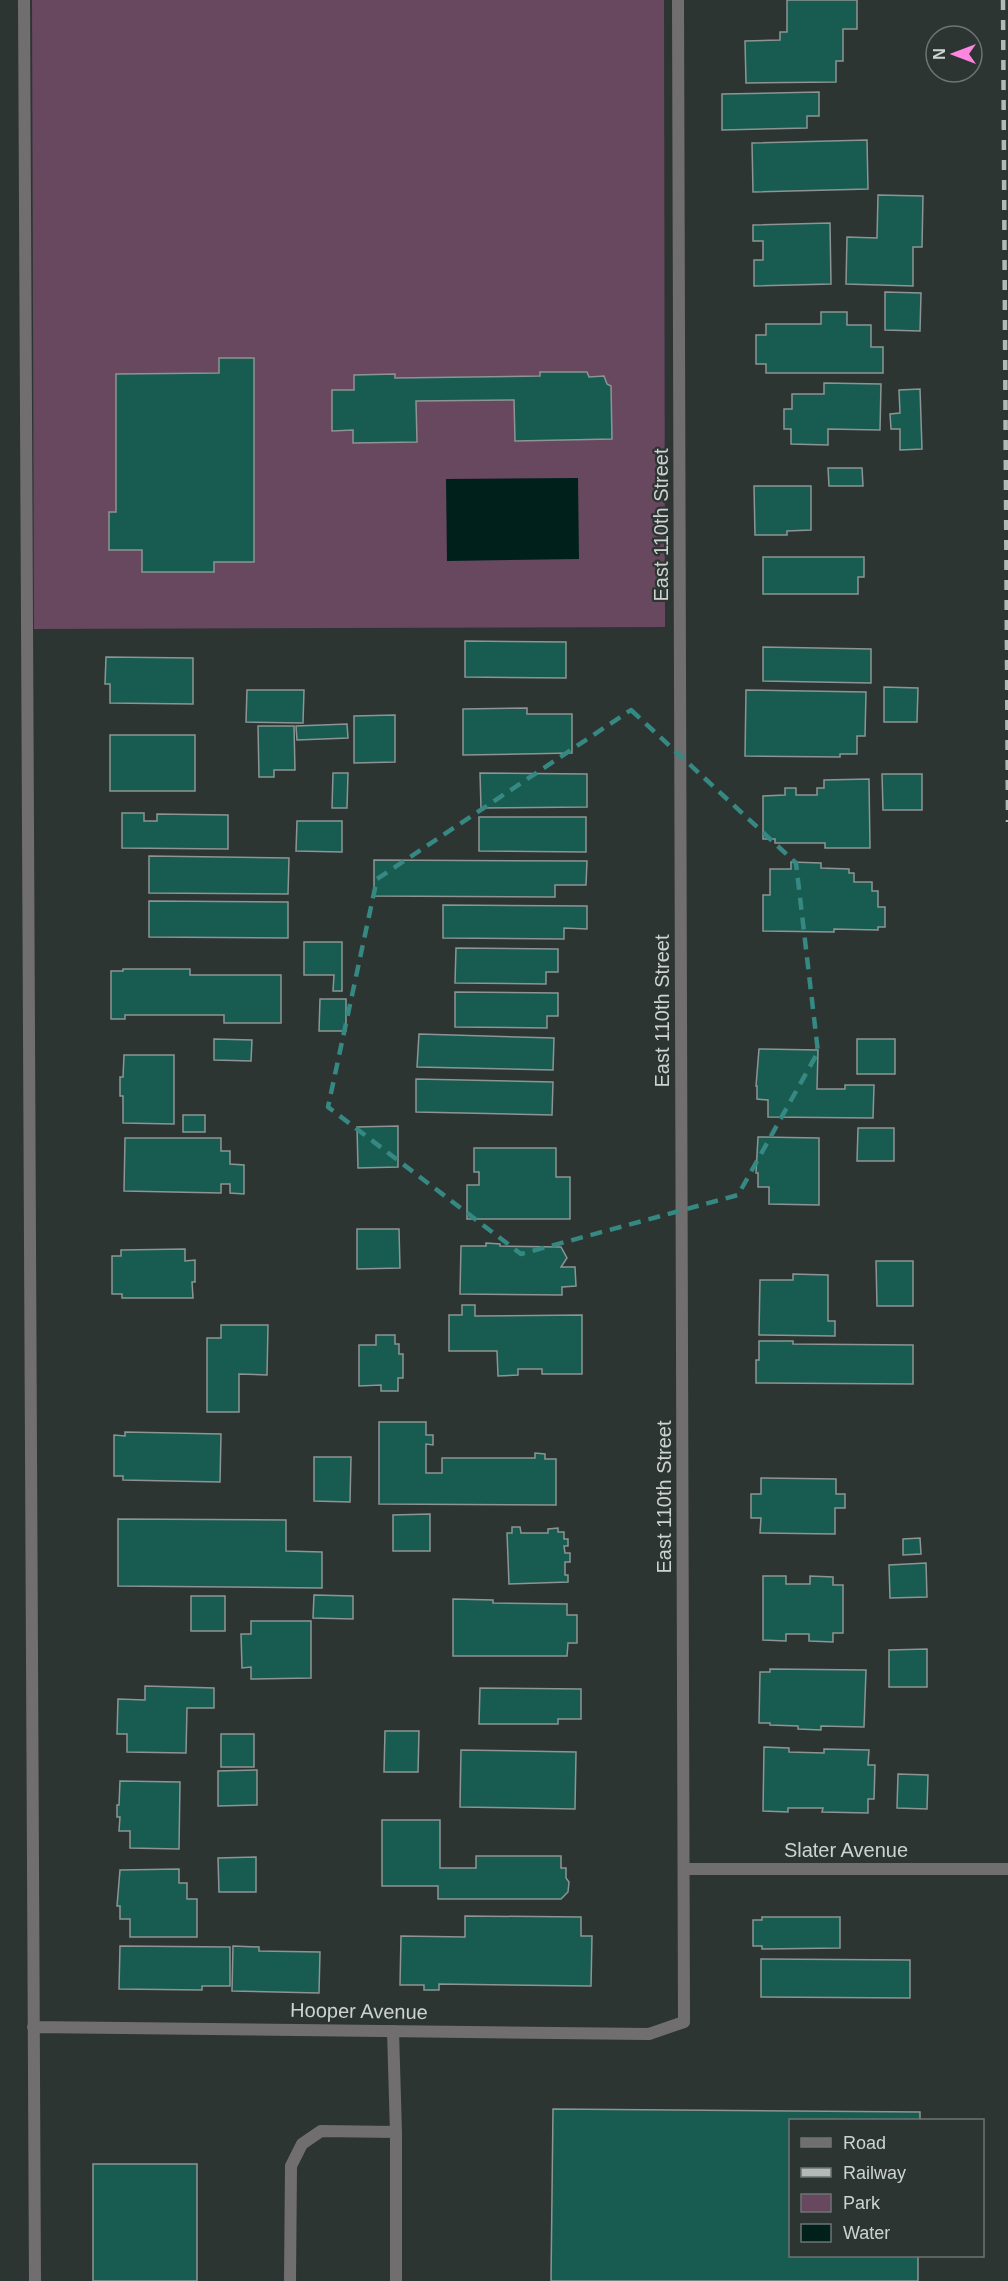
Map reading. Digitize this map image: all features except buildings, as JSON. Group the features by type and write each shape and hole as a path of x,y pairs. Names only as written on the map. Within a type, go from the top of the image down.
{"street":[{"path":"24,0 35,2281"},
{"name":"East 110th Street","path":"678,0 684,2022"},
{"name":"Slater Avenue","path":"684,1869 1008,1869"},
{"name":"Hooper Avenue","path":"33,2027 649,2034 684,2022"},
{"path":"393,2031 396,2281"},
{"path":"291,2281 291,2166 302,2144 321,2131 396,2132"}],"highlighted area":[{"path":"631,710 796,863 818,1052 738,1195 521,1254 328,1107 377,879"}],"green space":[{"path":"32,0 664,0 665,627 34,629"}],"water":[{"path":"578,478 579,559 447,561 446,479"}],"railway":[{"path":"1003,0 1008,822"}]}
